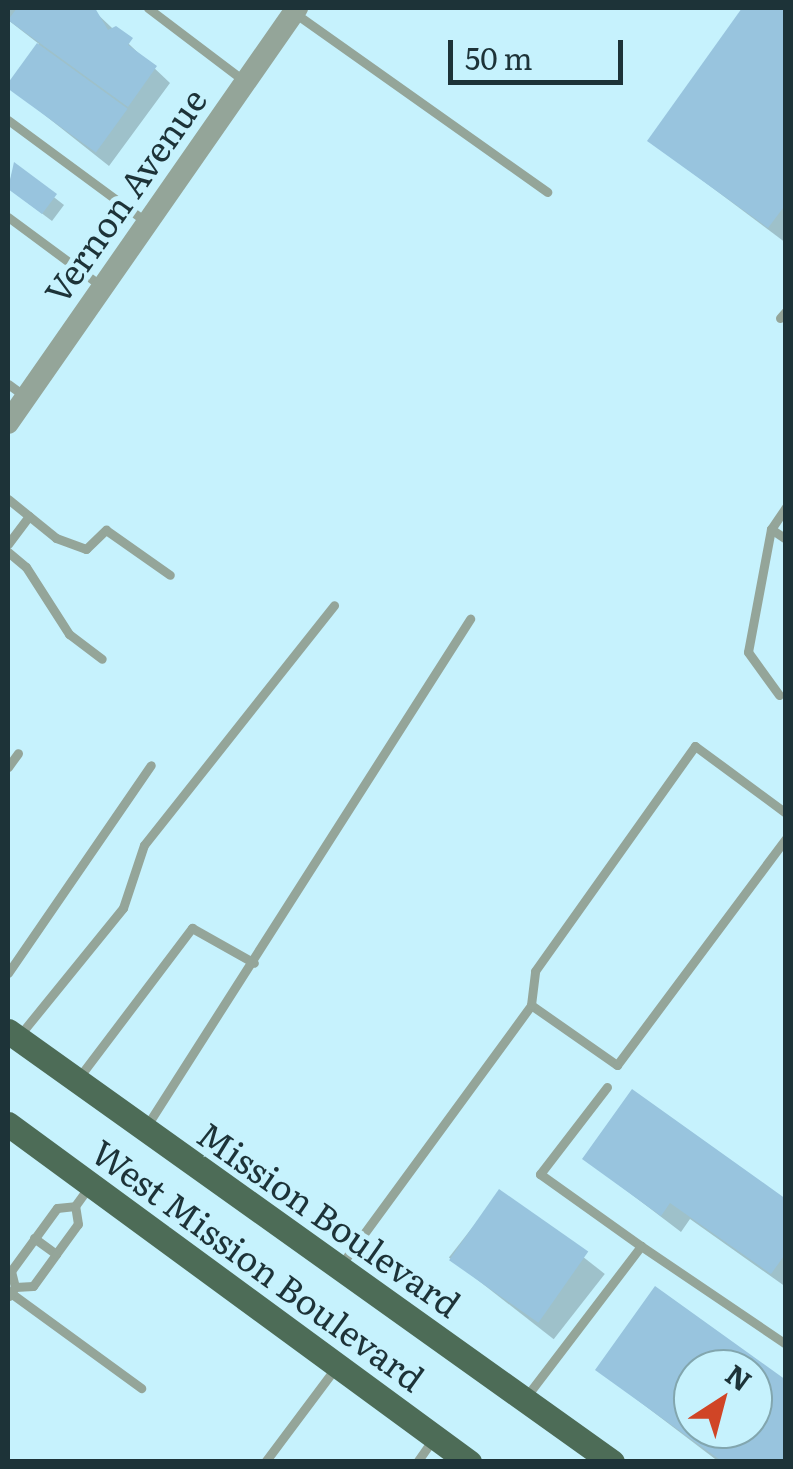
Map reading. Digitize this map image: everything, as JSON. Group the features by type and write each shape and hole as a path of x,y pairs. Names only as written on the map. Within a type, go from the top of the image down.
{"main road":[{"name":"Mission Boulevard","path":"13,1034 612,1462"},
{"name":"West Mission Boulevard","path":"8,1124 469,1462"}],"street":[{"name":"Vernon Avenue","path":"8,423 16,390 102,287 295,10"}],"lane":[{"path":"148,8 245,82"},
{"path":"295,10 548,192"},
{"path":"8,120 148,222"},
{"path":"8,218 102,287"},
{"path":"8,499 56,538 86,549 106,530 170,575"},
{"path":"779,694 748,652 772,529 786,507"},
{"path":"8,544 29,516"},
{"path":"772,529 786,539"},
{"path":"8,552 26,567 69,634 102,659"},
{"path":"13,1034 124,908 144,844 334,605"},
{"path":"145,1128 254,963 470,619"},
{"path":"339,1267 530,1005 535,971 695,746 786,814"},
{"path":"8,768 18,753"},
{"path":"8,973 151,765"},
{"path":"530,1005 617,1065 786,838"},
{"path":"77,1080 192,928 254,963"},
{"path":"607,1087 540,1174 786,1344"},
{"path":"10,1292 33,1286 78,1224 75,1206 90,1184"},
{"path":"10,1292 11,1271 56,1208 75,1206"},
{"path":"34,1238 56,1254"},
{"path":"525,1399 641,1246"},
{"path":"10,1292 141,1388"},
{"path":"265,1462 337,1365"},
{"path":"417,1462 435,1436"}],"building":[{"path":"17,8 95,8 108,30 116,26 133,38 128,45 157,66 128,107 8,20"},
{"path":"742,8 786,8 786,204 768,228 647,141"},
{"path":"37,43 128,109 96,153 8,89 8,83"},
{"path":"14,162 57,194 42,214 8,189"},
{"path":"632,1089 786,1199 786,1253 771,1274 670,1203 661,1216 582,1159"},
{"path":"499,1189 588,1252 538,1323 449,1260"},
{"path":"655,1286 743,1349 673,1349 673,1426 595,1370"},
{"path":"773,1371 786,1380 786,1462 723,1462 705,1449 773,1449"}]}
